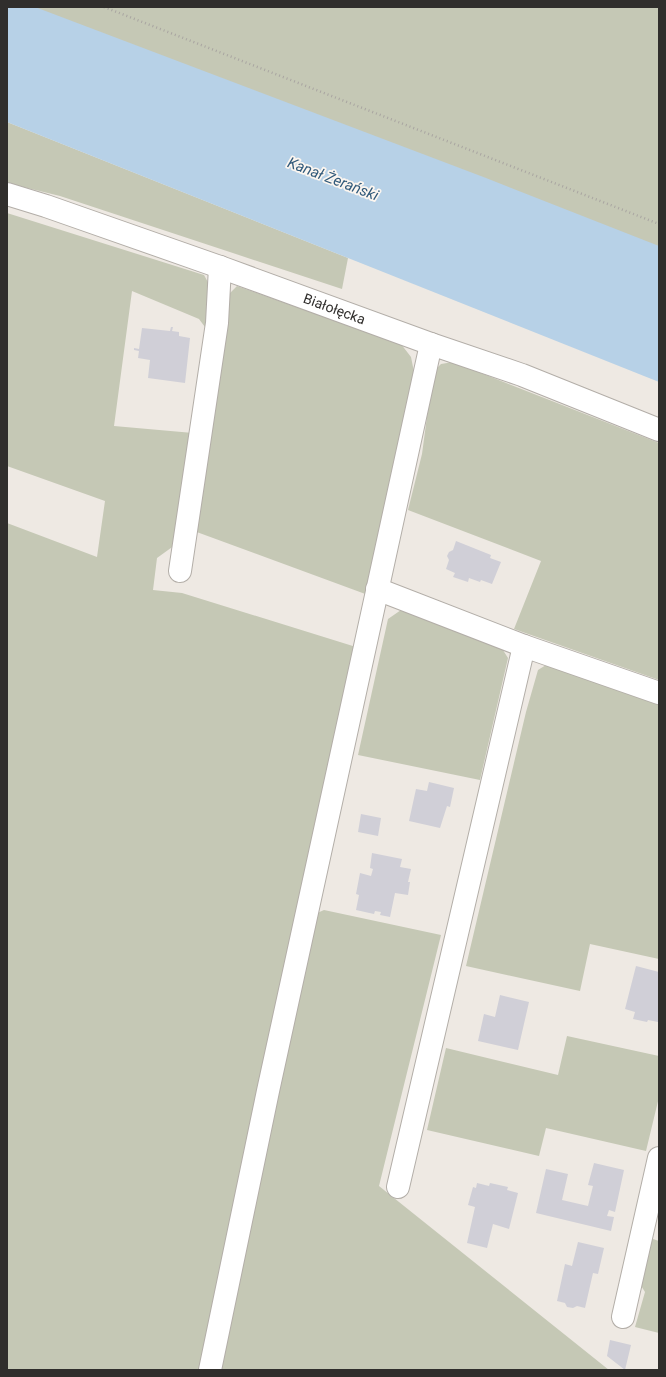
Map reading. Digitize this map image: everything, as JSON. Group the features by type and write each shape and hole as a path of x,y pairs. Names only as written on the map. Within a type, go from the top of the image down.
{"street":[{"name":"Białołęcka","path":"7,194 46,206 220,267 431,344 522,375 659,430"},
{"path":"180,571 217,323 220,267"},
{"path":"210,1370 272,1076 431,344"},
{"path":"377,589 524,646 659,693"},
{"path":"398,1187 524,646"},
{"path":"623,1317 659,1158"}],"path":[{"path":"104,7 659,224"}],"green space":[{"path":"31,7 659,7 659,248"},
{"path":"7,122 348,258 342,289 60,196 7,183"},
{"path":"7,213 204,275 210,286 208,331 199,319 132,291 114,426 193,433 175,545 157,558 153,590 182,593 356,647 205,1370 7,1370 7,523 97,557 105,501 7,466"},
{"path":"237,286 401,344 411,357 414,372 368,595 194,531 230,293"},
{"path":"453,362 659,443 659,680 514,629 541,561 408,510 422,454 433,372 441,364"},
{"path":"401,610 501,647 508,658 480,780 358,755 388,619"},
{"path":"546,665 659,705 659,959 590,944 580,991 466,966 526,712 538,670"},
{"path":"324,910 441,935 379,1186 609,1370 219,1370 315,914"},
{"path":"567,1036 659,1056 659,1097 646,1151 546,1128 539,1156 427,1130 446,1048 558,1075"},
{"path":"650,1238 659,1241 659,1333 635,1327 645,1292 640,1284"}],"water":[{"name":"Kanał Żerański","path":"7,7 35,7 486,178 659,246 659,382 7,122"}],"building":[{"path":"171,327 173,327 172,331 179,332 179,336 190,338 185,383 148,378 150,360 138,358 139,351 134,350 134,348 139,349 142,328 170,331"},
{"path":"456,541 491,555 490,558 501,562 492,584 469,578 468,582 453,577 455,573 446,569 449,560 447,556 449,552 453,550"},
{"path":"429,782 454,788 450,807 447,806 440,828 409,821 416,789 427,791"},
{"path":"361,814 381,818 378,836 358,832"},
{"path":"372,853 402,859 400,867 411,869 408,882 410,882 408,895 395,893 390,917 380,915 381,912 375,911 374,914 356,910 359,895 356,894 360,873 371,876 373,869 370,868"},
{"path":"636,966 659,972 658,1022 648,1020 647,1022 633,1019 635,1012 625,1009"},
{"path":"500,995 529,1002 518,1050 478,1041 484,1014 495,1017"},
{"path":"594,1163 624,1170 615,1212 609,1210 607,1216 614,1217 611,1231 536,1213 546,1169 568,1174 562,1200 588,1206 593,1186 588,1185"},
{"path":"477,1183 489,1186 490,1183 508,1187 507,1190 518,1193 509,1229 493,1224 487,1248 467,1243 475,1207 468,1205 473,1187 476,1188"},
{"path":"578,1242 604,1248 598,1274 593,1273 585,1308 577,1306 573,1308 567,1307 565,1303 557,1301 565,1264 572,1266"},
{"path":"610,1340 631,1345 625,1370 607,1356"}]}
